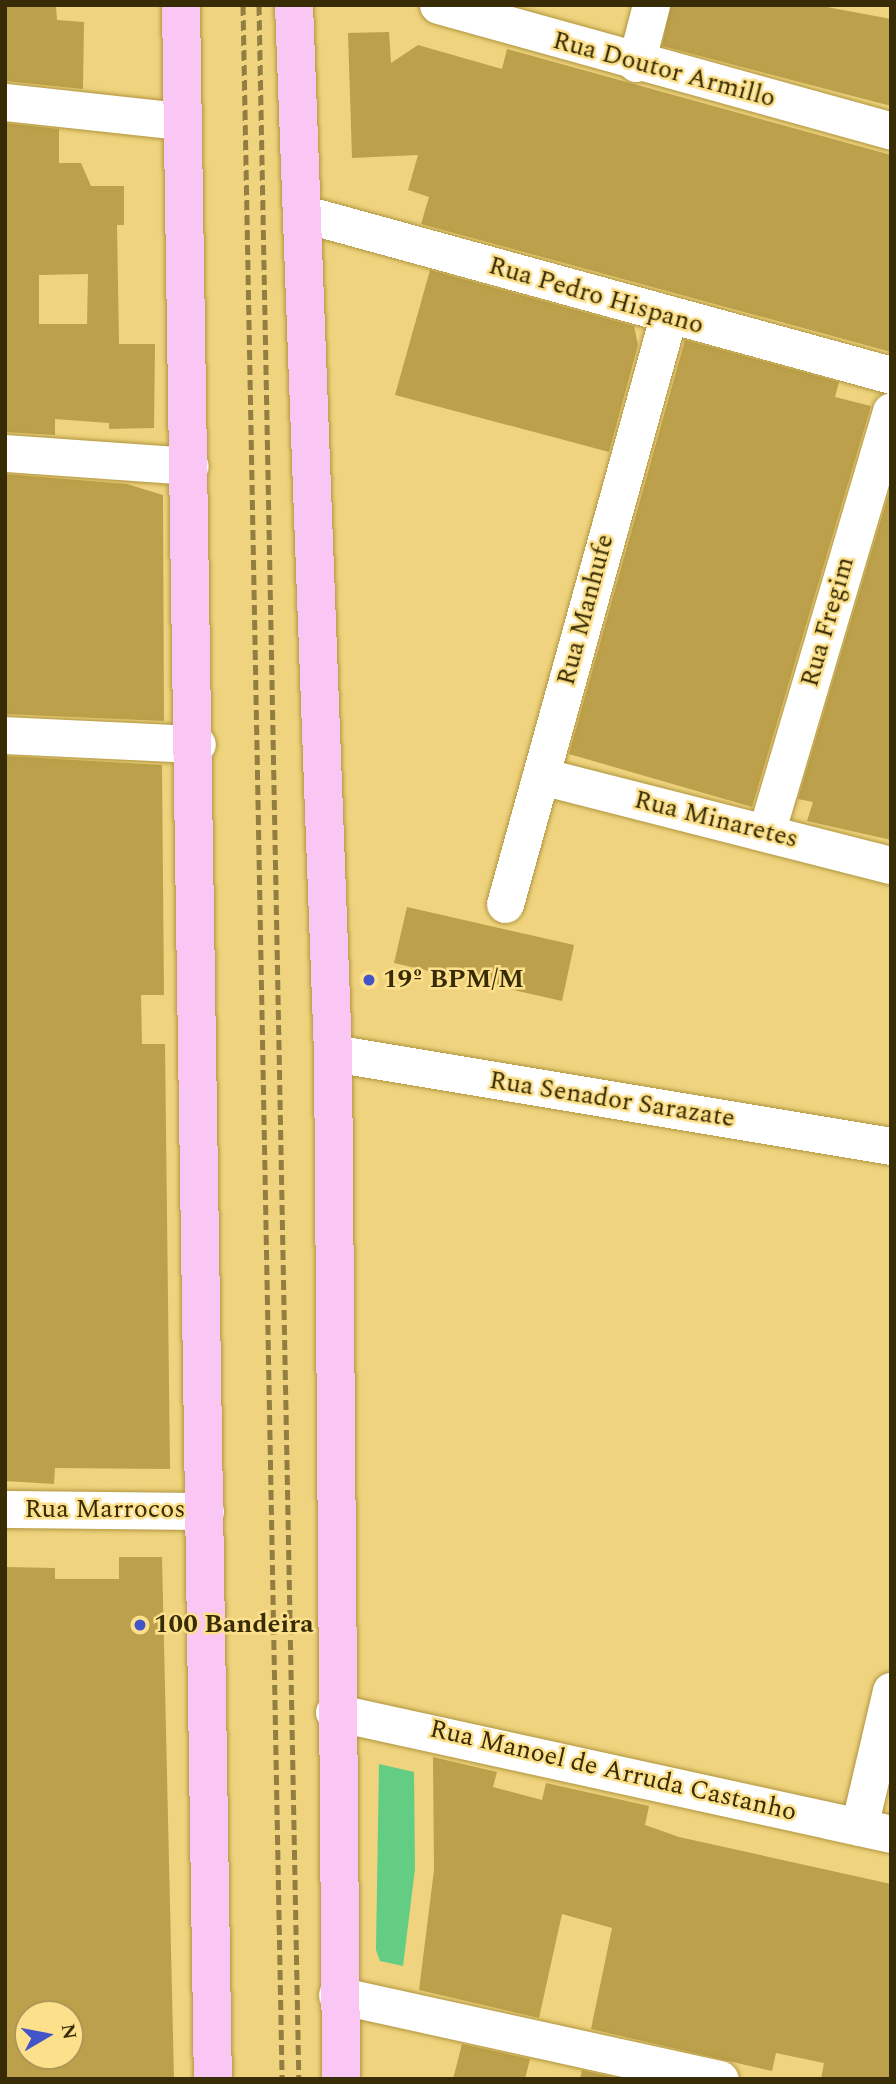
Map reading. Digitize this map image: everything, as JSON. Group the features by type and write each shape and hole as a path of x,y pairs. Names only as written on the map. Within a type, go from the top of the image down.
{"main road":[{"path":"181,5 181,121 197,744 213,2079"},
{"path":"294,5 333,1053 334,1712 337,1995 341,2079"}],"street":[{"name":"Rua Doutor Armillo","path":"438,5 636,64 891,131"},
{"path":"636,64 650,5"},
{"path":"5,102 181,121"},
{"name":"Rua Pedro Hispano","path":"301,213 668,317 891,375"},
{"name":"Rua Manhufe","path":"505,904 668,317"},
{"name":"Rua Fregim","path":"766,833 891,411"},
{"path":"5,453 190,466"},
{"path":"5,735 197,744"},
{"name":"Rua Minaretes","path":"541,776 891,865"},
{"name":"Rua Senador Sarazate","path":"333,1053 891,1146"},
{"name":"Rua Marrocos","path":"5,1509 205,1511"},
{"path":"875,1830 891,1690"},
{"name":"Rua Manoel de Arruda Castanho","path":"334,1712 875,1830"},
{"path":"337,1995 720,2079"}],"green space":[{"path":"379,1764 414,1772 415,1869 403,1966 380,1961 376,1950"}],"building":[{"path":"5,5 56,5 57,20 84,22 83,89 5,81"},
{"path":"671,5 816,5 891,19 891,106 662,46"},
{"path":"389,32 391,63 418,45 502,69 507,49 891,155 891,352 421,224 429,197 408,190 418,155 352,158 348,33"},
{"path":"5,123 59,129 59,163 81,163 91,186 124,186 124,225 117,225 119,344 155,344 154,428 109,429 109,423 55,419 55,435 5,432","holes":["88,274 87,324 39,324 39,275"]},
{"path":"430,270 634,326 638,345 609,452 395,395"},
{"path":"685,340 839,382 835,397 871,406 752,807 569,754"},
{"path":"5,474 127,484 163,495 164,721 5,714"},
{"path":"891,486 891,840 807,821 813,802 798,799"},
{"path":"5,756 162,765 164,995 141,995 142,1044 165,1044 170,1469 55,1468 54,1484 5,1481"},
{"path":"407,907 574,945 562,1001 394,963"},
{"path":"119,1557 162,1557 174,2079 5,2079 5,1567 55,1568 55,1579 119,1579"},
{"path":"433,1757 497,1772 493,1787 542,1800 546,1783 649,1806 645,1825 679,1837 891,1884 891,2079 821,2079 824,2063 776,2053 772,2071 591,2029 612,1928 562,1914 539,2018 419,1990 434,1870"},
{"path":"462,2044 530,2059 525,2079 453,2079"},
{"path":"582,2070 621,2079 580,2079"}],"railway":[{"path":"243,5 282,2079"},
{"path":"259,5 299,2079"}],"place":[{"name":"19º BPM/M","path":"369,980"},
{"name":"100 Bandeira","path":"140,1625"}]}
